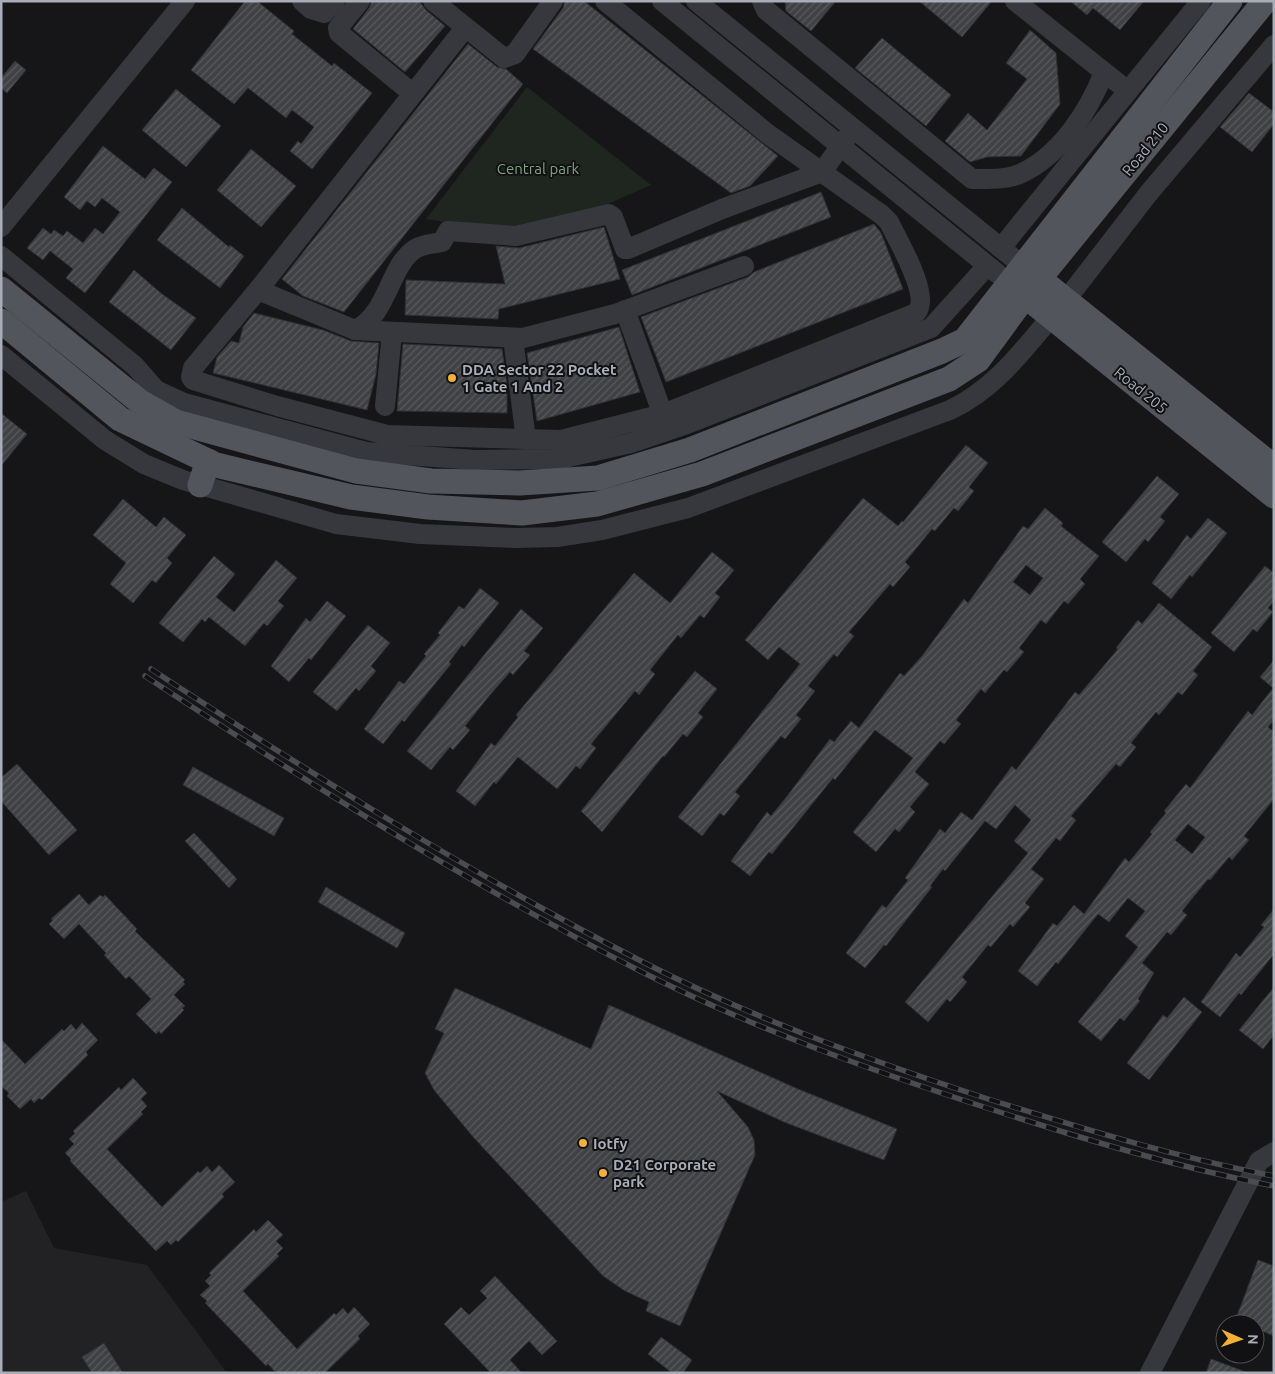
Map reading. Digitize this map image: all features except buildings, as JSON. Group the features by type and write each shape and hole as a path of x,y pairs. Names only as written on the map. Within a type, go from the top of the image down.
{"main road":[{"name":"Road 210","path":"1024,281 1230,1"},
{"name":"Road 210","path":"1024,281 1265,1"},
{"name":"Road 205","path":"1024,281 1274,496"},
{"path":"1,289 139,401 356,471 431,481 520,483 598,478 677,454 923,358 965,340 1024,281"},
{"path":"1,322 120,419 216,465 352,497 428,508 522,513 598,504 702,474 948,379 978,360 1024,281"},
{"name":"Road 205","path":"1058,309 1274,467"},
{"path":"200,485 208,461"}],"street":[{"path":"1,227 185,1"},
{"path":"302,1 311,9 324,13 335,1"},
{"path":"360,1 338,28 339,33 412,93"},
{"path":"433,1 500,56 510,57 553,1"},
{"path":"1,256 135,366 180,413 366,452 475,460 560,459 631,442 666,422 916,313 920,309 921,303 914,274 888,222 876,210 768,134 605,1"},
{"path":"662,1 683,8 841,146 987,266 1024,281"},
{"path":"696,1 1001,248 1024,281"},
{"path":"762,1 766,10 972,179 993,179 1020,174 1036,164 1056,146 1085,113 1104,72"},
{"path":"1015,1 1128,91"},
{"path":"1001,248 1201,1"},
{"path":"180,413 193,380 191,377 193,368 258,290 465,28"},
{"path":"1,355 123,452 144,464 200,485 336,524 420,534 524,538 602,530 688,508 970,401 1004,371 1058,309 1148,194 1274,45"},
{"path":"1096,91 1115,107"},
{"path":"356,330 364,326 374,316 405,259 413,250 420,246 442,242 448,231 516,236 609,214 613,217 624,249 628,249 722,209 822,172 853,128"},
{"path":"258,290 356,330 523,338 625,310 744,266"},
{"path":"193,380 277,406 387,435 562,440 666,422 932,328 987,266"},
{"path":"625,310 677,454"},
{"path":"385,406 392,332"},
{"path":"514,338 526,440"},
{"path":"1150,1373 1259,1161 1274,1152"}],"shaded area":[{"path":"26,1191 54,1248 147,1265 227,1373 1,1373 1,1202"}],"green space":[{"name":"Central park","path":"527,87 651,185 592,211 514,233 426,219"}],"railway":[{"path":"151,669 271,747 455,859 580,929 726,1002 811,1037 985,1098 1164,1151 1274,1176"},
{"path":"145,676 327,793 513,903 640,971 724,1011 809,1046 940,1093 1020,1119 1164,1161 1274,1186"}],"place":[{"name":"DDA Sector 22 Pocket 1 Gate 1 And 2","path":"452,378"},
{"name":"Iotfy","path":"583,1143"},
{"name":"D21 Corporate park","path":"603,1173"}]}
